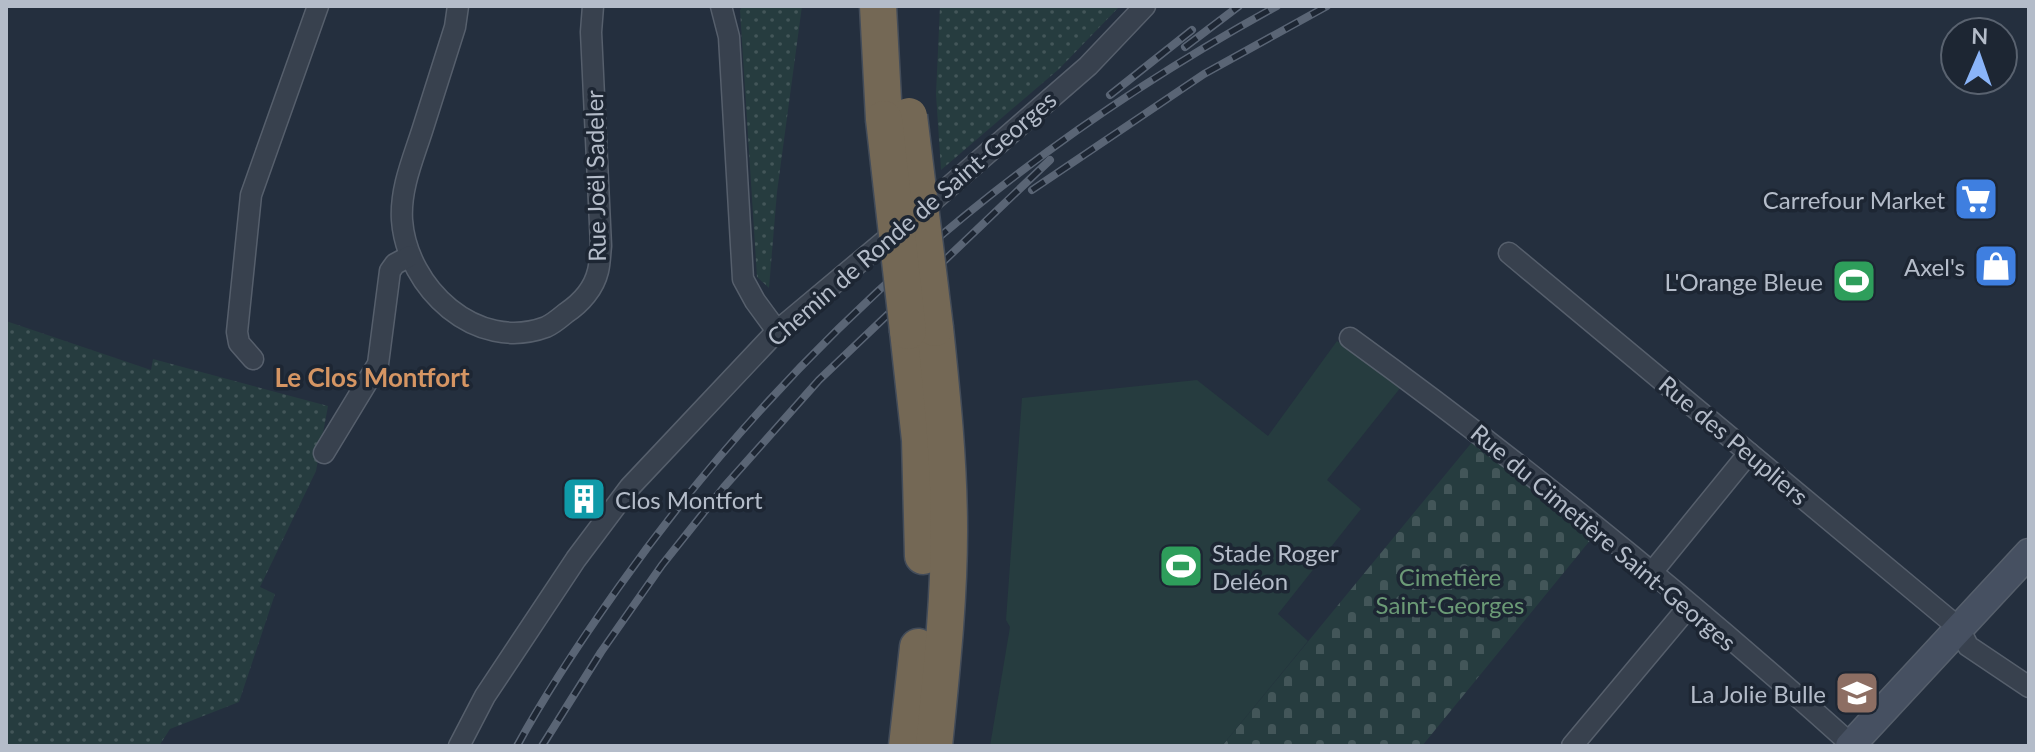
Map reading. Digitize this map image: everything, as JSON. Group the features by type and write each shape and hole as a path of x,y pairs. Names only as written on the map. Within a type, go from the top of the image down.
{"highway":[{"path":"878,6 896,118 921,329 946,438 949,532 945,625 934,746"},
{"path":"896,118 904,6"},
{"path":"907,746 916,670 925,533 920,440 921,329"}],"main road":[{"path":"1852,745 2029,553"}],"street":[{"path":"253,359 239,343 237,332 248,207 318,6"},
{"name":"Rue Joël Sadeler","path":"458,6 455,27 404,194 402,221 410,256 427,287 451,312 486,329 514,333 547,327 573,309 587,295 598,272 601,246 591,32 593,6"},
{"path":"721,6 729,37 743,279 777,331"},
{"name":"Chemin de Ronde de Saint-Georges","path":"459,746 485,696 576,559 630,487 777,331 1088,66 1145,6"},
{"name":"Rue des Peupliers","path":"1509,253 1959,628 1968,646 2029,687"},
{"path":"324,453 378,364 390,271 395,264 410,256"},
{"name":"Rue du Cimetière Saint-Georges","path":"1350,338 1469,425 1653,571 1852,745"},
{"path":"1653,571 1749,453"},
{"path":"1572,746 1690,605"}],"green space":[{"path":"743,6 802,6 777,192 769,288 757,277 740,10"},
{"path":"940,6 1120,6 1059,69 941,170 936,94"},
{"path":"6,321 151,370 153,359 328,406 316,471 260,587 275,594 239,702 170,729 159,746 6,746"},
{"path":"1337,341 1401,387 1327,480 1361,509 1278,614 1308,641 1222,746 990,746 1010,627 1006,620 1022,398 1197,380 1268,436"},
{"name":"Cimetière Saint-Georges","path":"1473,441 1592,538 1422,746 1222,746"}],"railway":[{"path":"1185,47 1239,6"},
{"path":"517,746 591,626 685,499 757,414 833,334 914,259 999,189 1087,123 1180,62 1277,6"},
{"path":"1032,190 1204,74 1327,6"},
{"path":"1110,95 1192,30"},
{"path":"542,746 601,652 662,565 724,487 819,380 1050,160"}],"place":[{"name":"Carrefour Market","path":"1976,199"},
{"name":"Axel's","path":"1996,266"},
{"name":"L'Orange Bleue","path":"1854,281"},
{"name":"Clos Montfort","path":"584,499"},
{"name":"Stade Roger Deléon","path":"1181,566"},
{"name":"La Jolie Bulle","path":"1857,693"}],"district":[{"name":"Le Clos Montfort","path":"372,377"}]}
